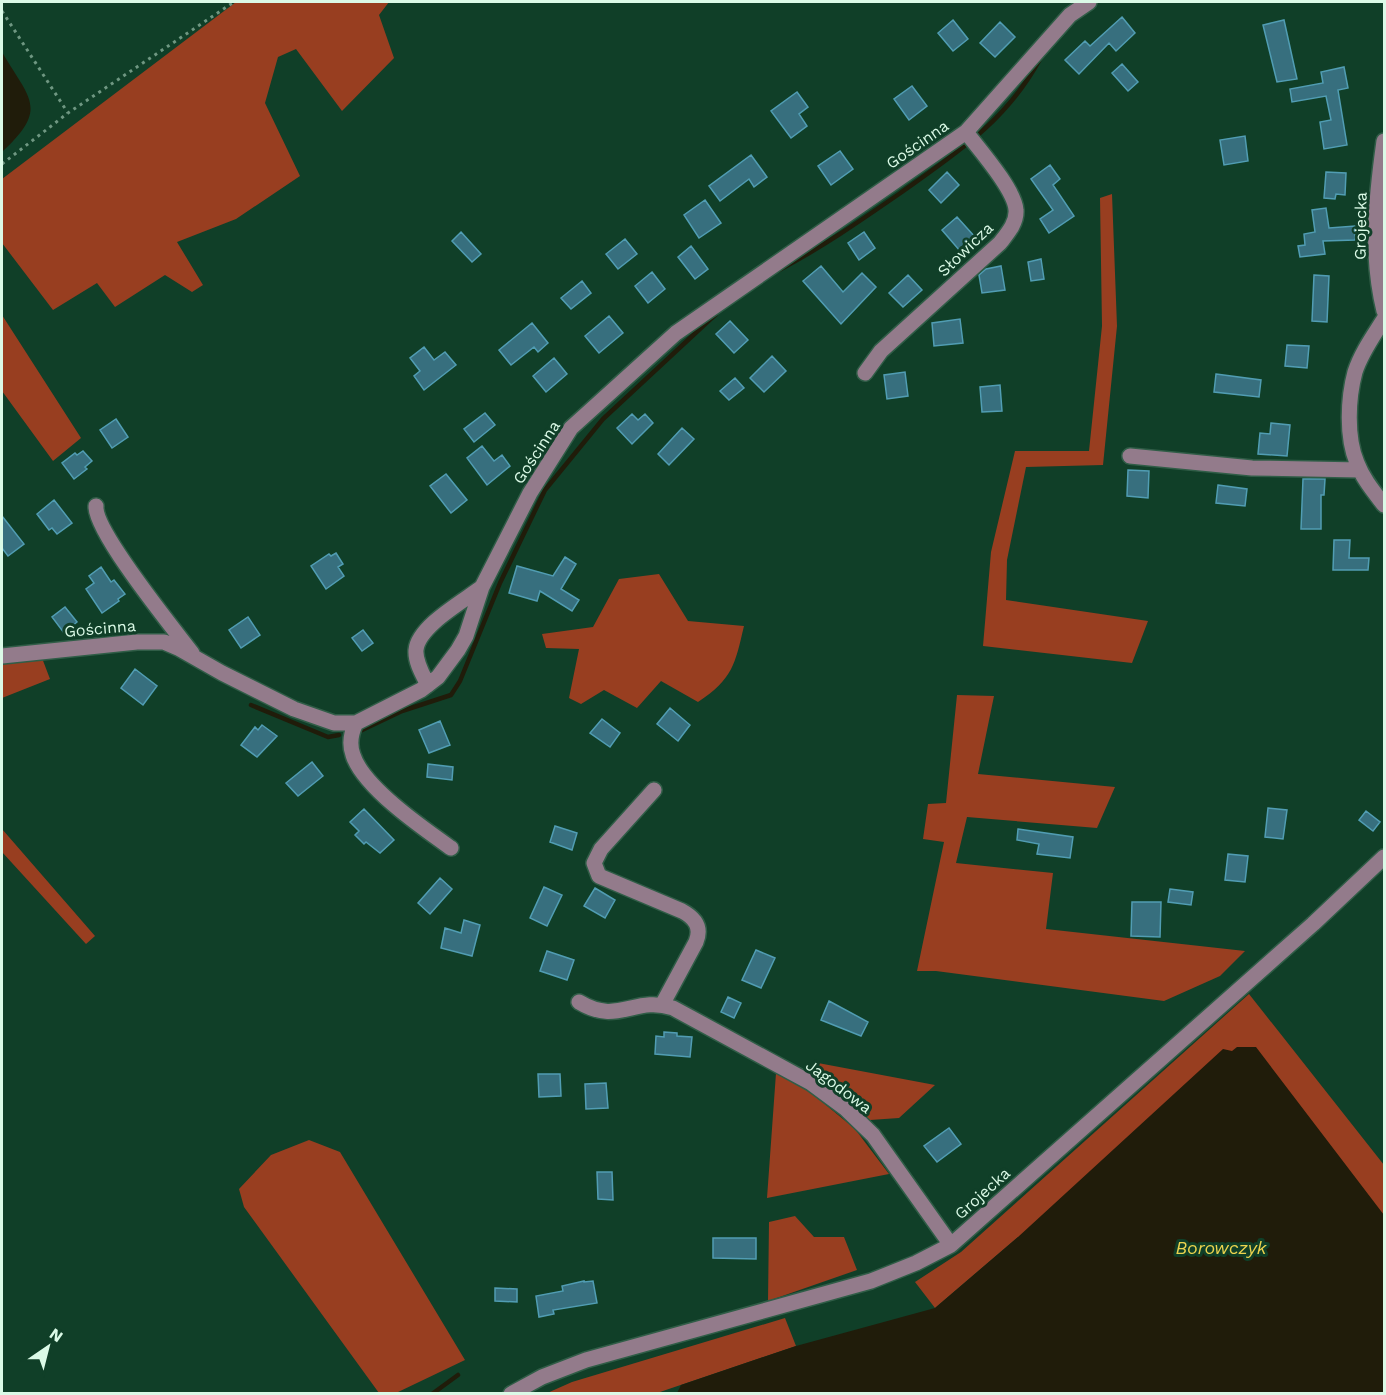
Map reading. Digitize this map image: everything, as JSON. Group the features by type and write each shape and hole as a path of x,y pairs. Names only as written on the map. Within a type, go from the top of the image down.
{"street":[{"name":"Gościnna","path":"2,656 156,642 170,644 222,673 307,714 334,723 356,723 428,685 446,668 463,643 482,587 530,493 571,428 676,333 966,132 1070,15 1089,2"},
{"name":"Słowicza","path":"865,373 881,351 1000,243 1012,227 1016,210 1008,188 966,132"},
{"name":"Grojecka","path":"1384,141 1375,234 1384,311"},
{"path":"1384,319 1356,370 1351,409 1352,449 1360,470 1384,505"},
{"path":"1130,456 1252,468 1360,470"},
{"path":"96,506 98,518 109,540 194,656"},
{"path":"428,685 421,673 416,652 422,635 430,626 482,587"},
{"path":"356,723 351,746 358,766 411,821 451,848"},
{"path":"654,790 601,849 594,863 600,876 682,911 690,915 697,923 699,931 696,942 662,1005"},
{"name":"Grojecka","path":"511,1394 542,1377 586,1360 871,1281 916,1263 951,1245 1304,932 1384,857"},
{"name":"Jagodowa","path":"579,1002 593,1010 608,1013 621,1012 644,1005 662,1005 686,1014 810,1083 846,1109 873,1136 951,1245"}],"path":[{"path":"2,164 68,113 234,2"},
{"path":"2,11 68,113"}],"shaded area":[{"path":"236,2 389,2 379,15 394,58 342,111 296,49 278,57 265,103 300,176 236,219 177,242 203,285 192,292 165,275 115,307 97,283 53,310 2,243 2,179"},
{"path":"1112,194 1117,326 1103,465 1026,467 1007,560 1006,600 1148,621 1132,663 983,646 991,552 1015,451 1089,451 1102,326 1100,198"},
{"path":"2,315 81,438 53,461 2,391"},
{"path":"659,574 688,621 744,626 735,661 726,678 698,702 661,681 637,708 604,690 581,704 569,698 579,649 546,648 542,634 593,627 619,579"},
{"path":"42,658 50,679 2,698 2,663"},
{"path":"957,695 994,696 978,774 1115,787 1097,828 967,817 956,863 1053,873 1046,929 1245,951 1220,976 1164,1001 936,971 917,971 944,842 923,839 928,804 946,803"},
{"path":"2,829 95,936 86,944 2,852"},
{"path":"1249,994 1384,1165 1384,1222 1018,1237 935,1308 915,1282 961,1252"},
{"path":"818,1063 935,1085 899,1118 870,1120 811,1073"},
{"path":"776,1073 809,1091 855,1129 889,1174 767,1198"},
{"path":"309,1140 340,1152 465,1360 396,1393 379,1393 244,1207 239,1189 271,1155"},
{"path":"795,1216 814,1237 844,1237 857,1270 768,1301 769,1222"},
{"path":"785,1318 796,1346 657,1393 545,1394 572,1382"}],"water":[{"path":"2,52 27,93 30,114 26,125 2,152"},
{"name":"Borowczyk","path":"1237,1047 1256,1047 1384,1215 1384,1393 677,1393 681,1385 796,1346 935,1308 1018,1237 1223,1049 1232,1051"}],"building":[{"path":"1122,17 1135,33 1116,51 1109,43 1079,74 1065,60 1085,41 1090,46"},
{"path":"953,20 968,39 953,51 938,33"},
{"path":"1284,20 1297,79 1277,82 1263,25"},
{"path":"1000,22 1015,37 995,57 980,43"},
{"path":"1122,64 1138,82 1128,91 1112,73"},
{"path":"1344,67 1348,88 1338,90 1347,145 1324,149 1320,122 1331,120 1326,96 1292,102 1290,89 1323,83 1321,72"},
{"path":"912,86 927,106 909,120 894,99"},
{"path":"797,92 808,107 799,114 807,126 791,138 771,111"},
{"path":"1245,136 1248,161 1224,165 1220,140"},
{"path":"840,151 853,169 831,185 818,166"},
{"path":"751,155 767,177 754,187 749,179 720,201 709,186"},
{"path":"1050,165 1060,179 1053,185 1074,216 1049,233 1040,219 1053,210 1031,179"},
{"path":"947,172 959,185 941,203 929,190"},
{"path":"1326,172 1346,173 1345,195 1336,194 1335,199 1324,198"},
{"path":"705,200 721,223 699,238 684,215"},
{"path":"1326,208 1329,228 1355,226 1355,240 1323,241 1325,254 1300,257 1298,246 1305,245 1304,234 1315,232 1312,210"},
{"path":"957,217 975,237 960,251 942,230"},
{"path":"461,232 481,254 472,262 452,241"},
{"path":"864,232 875,248 859,260 848,243"},
{"path":"625,239 637,254 618,269 606,254"},
{"path":"691,246 708,269 695,279 678,257"},
{"path":"1041,259 1044,279 1031,281 1028,262"},
{"path":"821,266 843,292 862,273 876,287 841,324 803,281"},
{"path":"1001,266 1005,290 982,293 979,275 986,269"},
{"path":"652,272 665,289 648,303 635,286"},
{"path":"908,275 922,290 903,307 889,293"},
{"path":"1314,275 1329,276 1327,322 1312,321"},
{"path":"582,281 591,293 571,309 561,298"},
{"path":"609,316 623,333 599,353 585,336"},
{"path":"960,319 963,343 934,346 932,323"},
{"path":"730,321 748,340 734,353 716,334"},
{"path":"532,323 548,343 538,352 534,347 511,365 499,350"},
{"path":"1287,345 1309,346 1307,368 1285,366"},
{"path":"424,347 434,360 445,352 456,365 424,390 414,376 420,371 410,358"},
{"path":"772,356 786,371 764,392 750,378"},
{"path":"554,358 567,374 546,392 533,376"},
{"path":"905,372 908,396 887,399 884,375"},
{"path":"1216,374 1261,380 1259,397 1214,392"},
{"path":"735,378 744,388 729,400 720,391"},
{"path":"1000,385 1002,411 982,412 980,387"},
{"path":"485,413 495,425 474,442 464,429"},
{"path":"632,414 638,420 645,414 653,423 632,444 617,428"},
{"path":"116,419 128,437 112,448 100,430"},
{"path":"1271,423 1290,425 1287,456 1258,454 1260,433 1270,434"},
{"path":"682,428 694,439 669,465 658,454"},
{"path":"482,446 494,461 502,455 510,466 487,485 467,458"},
{"path":"83,451 92,461 85,467 87,469 74,479 62,463 75,453 77,455"},
{"path":"1128,470 1149,471 1148,498 1127,496"},
{"path":"446,474 467,500 451,513 430,486"},
{"path":"1303,479 1325,479 1324,495 1321,495 1321,529 1301,529"},
{"path":"1218,485 1247,489 1245,506 1216,503"},
{"path":"54,500 72,523 57,534 52,528 49,530 37,514"},
{"path":"2,516 24,544 8,556 2,548"},
{"path":"1334,540 1350,540 1349,558 1369,558 1368,570 1333,570"},
{"path":"336,553 343,564 338,567 344,576 326,589 311,566 329,554 331,556"},
{"path":"565,557 576,564 561,589 579,600 572,611 540,591 537,601 509,593 517,566 553,576"},
{"path":"101,567 111,582 114,580 125,594 102,613 86,589 94,583 89,576"},
{"path":"65,607 77,622 64,633 52,617"},
{"path":"248,617 260,635 241,648 229,630"},
{"path":"363,630 373,643 362,651 352,638"},
{"path":"135,669 157,686 143,705 121,688"},
{"path":"670,708 690,725 678,741 657,724"},
{"path":"602,719 620,733 610,747 590,733"},
{"path":"440,721 450,745 429,753 419,730"},
{"path":"262,725 277,736 257,757 241,745 255,727 258,730"},
{"path":"312,762 323,776 298,796 286,783"},
{"path":"428,764 453,767 452,780 427,777"},
{"path":"1268,808 1287,810 1283,839 1265,837"},
{"path":"364,809 394,840 380,853 366,842 364,844 355,835 359,831 350,822"},
{"path":"1366,811 1380,822 1373,831 1359,820"},
{"path":"555,826 577,833 572,850 550,842"},
{"path":"1018,829 1073,837 1070,858 1037,854 1039,844 1017,840"},
{"path":"1228,854 1248,856 1245,882 1225,880"},
{"path":"440,878 452,889 430,914 418,903"},
{"path":"544,887 562,895 547,926 530,918"},
{"path":"595,888 615,900 605,918 584,906"},
{"path":"1170,889 1193,892 1191,905 1168,902"},
{"path":"1132,902 1161,902 1160,937 1131,936"},
{"path":"464,920 480,925 472,956 441,948 445,928 461,933"},
{"path":"756,950 775,958 761,988 742,980"},
{"path":"547,951 574,960 567,980 540,971"},
{"path":"728,997 741,1003 734,1018 721,1012"},
{"path":"829,1001 868,1022 861,1036 821,1020"},
{"path":"664,1032 692,1037 690,1057 655,1054 656,1036 664,1037"},
{"path":"538,1074 560,1074 561,1096 539,1097"},
{"path":"606,1083 608,1108 586,1109 585,1084"},
{"path":"949,1128 961,1144 937,1162 924,1146"},
{"path":"597,1172 612,1172 613,1200 598,1199"},
{"path":"713,1238 756,1238 756,1259 713,1258"},
{"path":"593,1281 597,1303 553,1310 554,1314 539,1317 536,1296 563,1291 562,1286"},
{"path":"495,1288 517,1289 517,1302 495,1301"}],"waterway":[{"path":"779,270 855,224 978,135 1011,101 1040,59"},
{"path":"358,732 402,711 451,695 460,681 500,583 545,490 603,419 716,314"},
{"path":"251,705 328,737 339,735"},
{"path":"432,1394 458,1375"}]}
